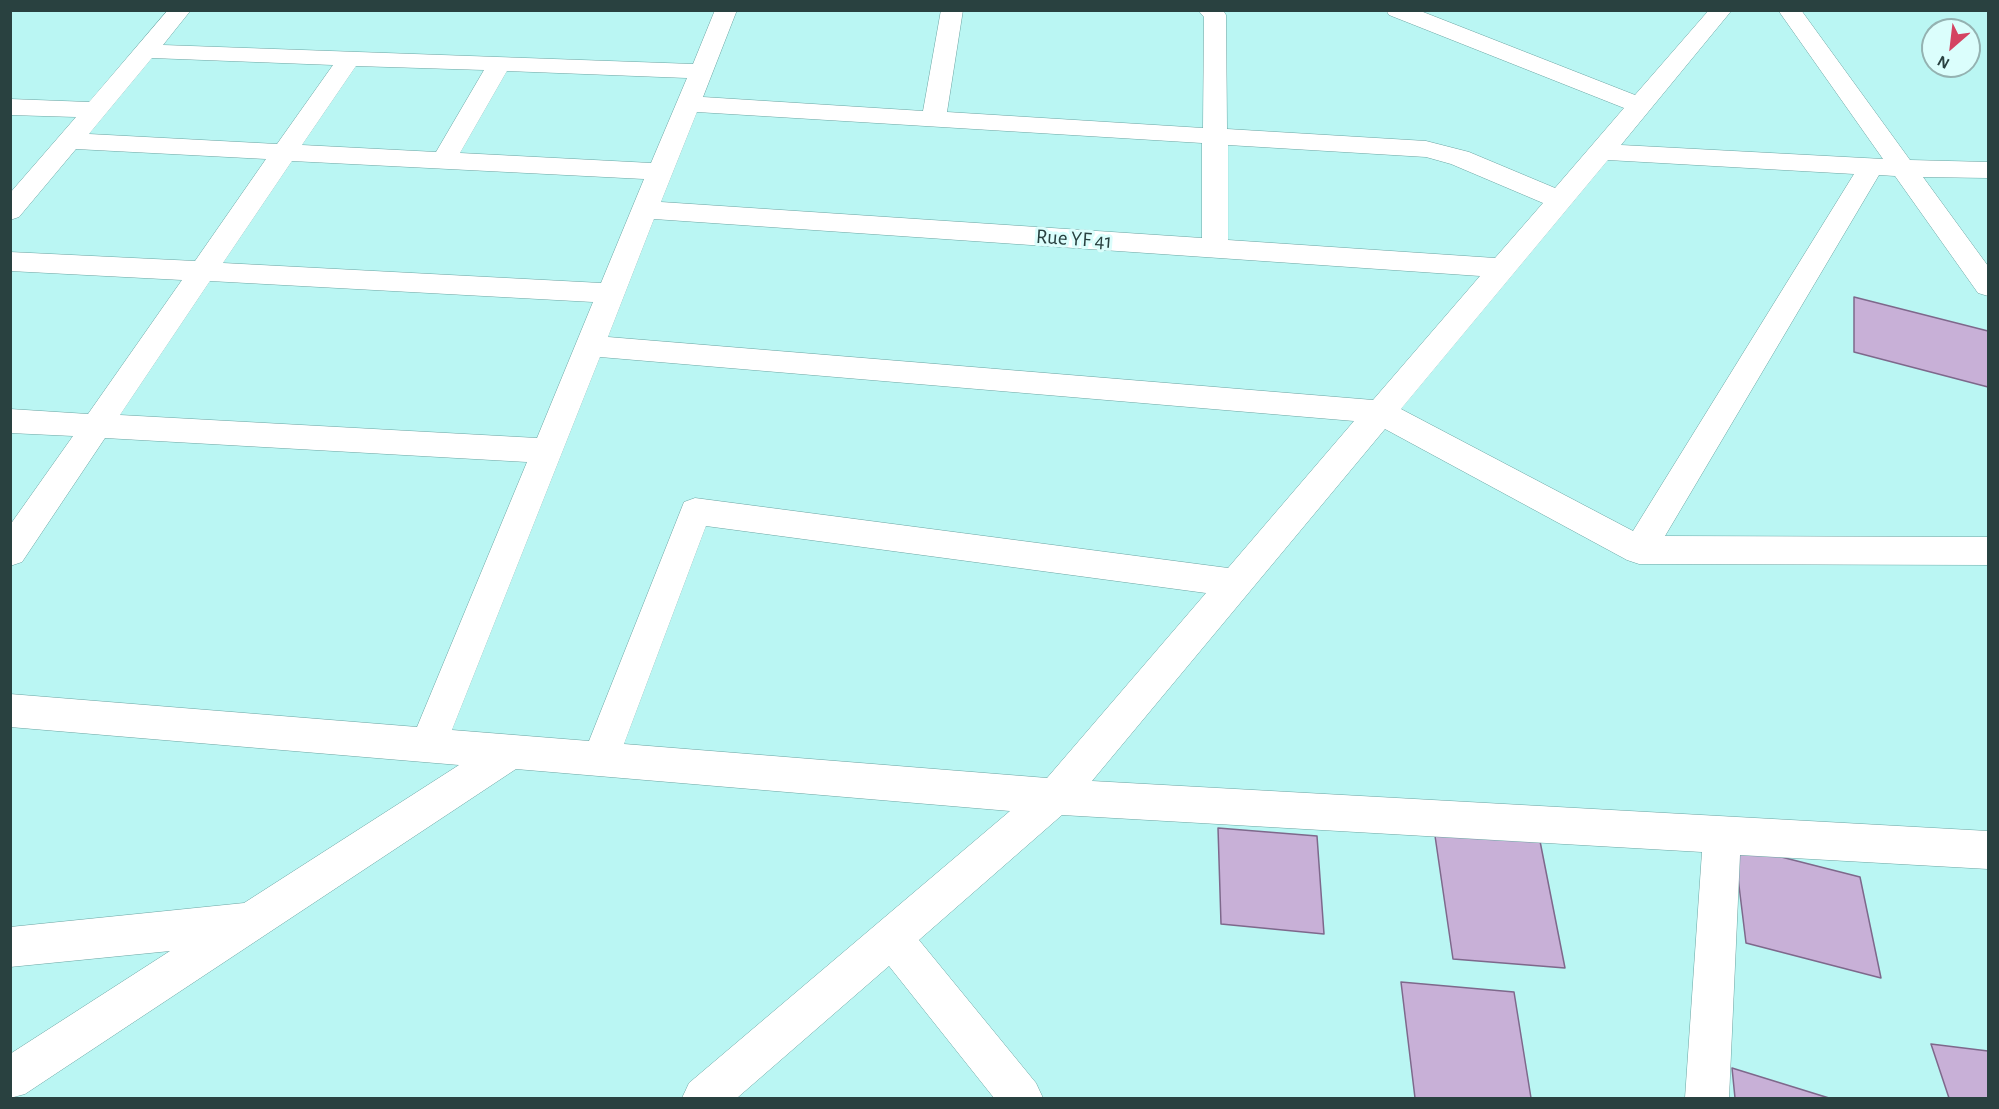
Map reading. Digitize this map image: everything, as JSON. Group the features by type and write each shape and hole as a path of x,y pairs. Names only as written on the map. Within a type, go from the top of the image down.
{"street":[{"path":"10,211 180,10"},
{"path":"428,744 726,10"},
{"path":"934,118 952,10"},
{"path":"1209,10 1215,15 1213,135 1215,249"},
{"path":"1397,10 1640,106"},
{"path":"704,1098 1055,797 1721,10"},
{"path":"1789,10 1989,286"},
{"path":"146,51 702,71"},
{"path":"10,552 349,58"},
{"path":"443,161 499,63"},
{"path":"688,104 1426,149 1460,158 1560,200"},
{"path":"10,107 96,110"},
{"path":"70,141 661,172"},
{"path":"1601,152 1871,167 1989,170"},
{"path":"1639,550 1871,167"},
{"name":"Rue YF 41","path":"645,210 1502,268"},
{"path":"10,261 612,293"},
{"path":"590,346 1380,412 1639,550 1989,550"},
{"path":"10,421 548,451"},
{"path":"600,759 695,511 1236,583"},
{"path":"10,710 1055,797 1989,850"},
{"path":"10,1079 511,752"},
{"path":"1707,1098 1722,835"},
{"path":"10,947 249,922"},
{"path":"891,937 1021,1098"}],"building":[{"path":"1854,297 1988,331 1988,387 1854,352"},
{"path":"1218,828 1317,836 1324,934 1221,924"},
{"path":"1434,829 1539,836 1565,968 1453,959"},
{"path":"1734,845 1860,877 1881,978 1746,943"},
{"path":"1401,982 1514,992 1531,1098 1415,1098"},
{"path":"1931,1044 1988,1051 1988,1098 1949,1098"},
{"path":"1732,1068 1829,1098 1735,1098"}]}
